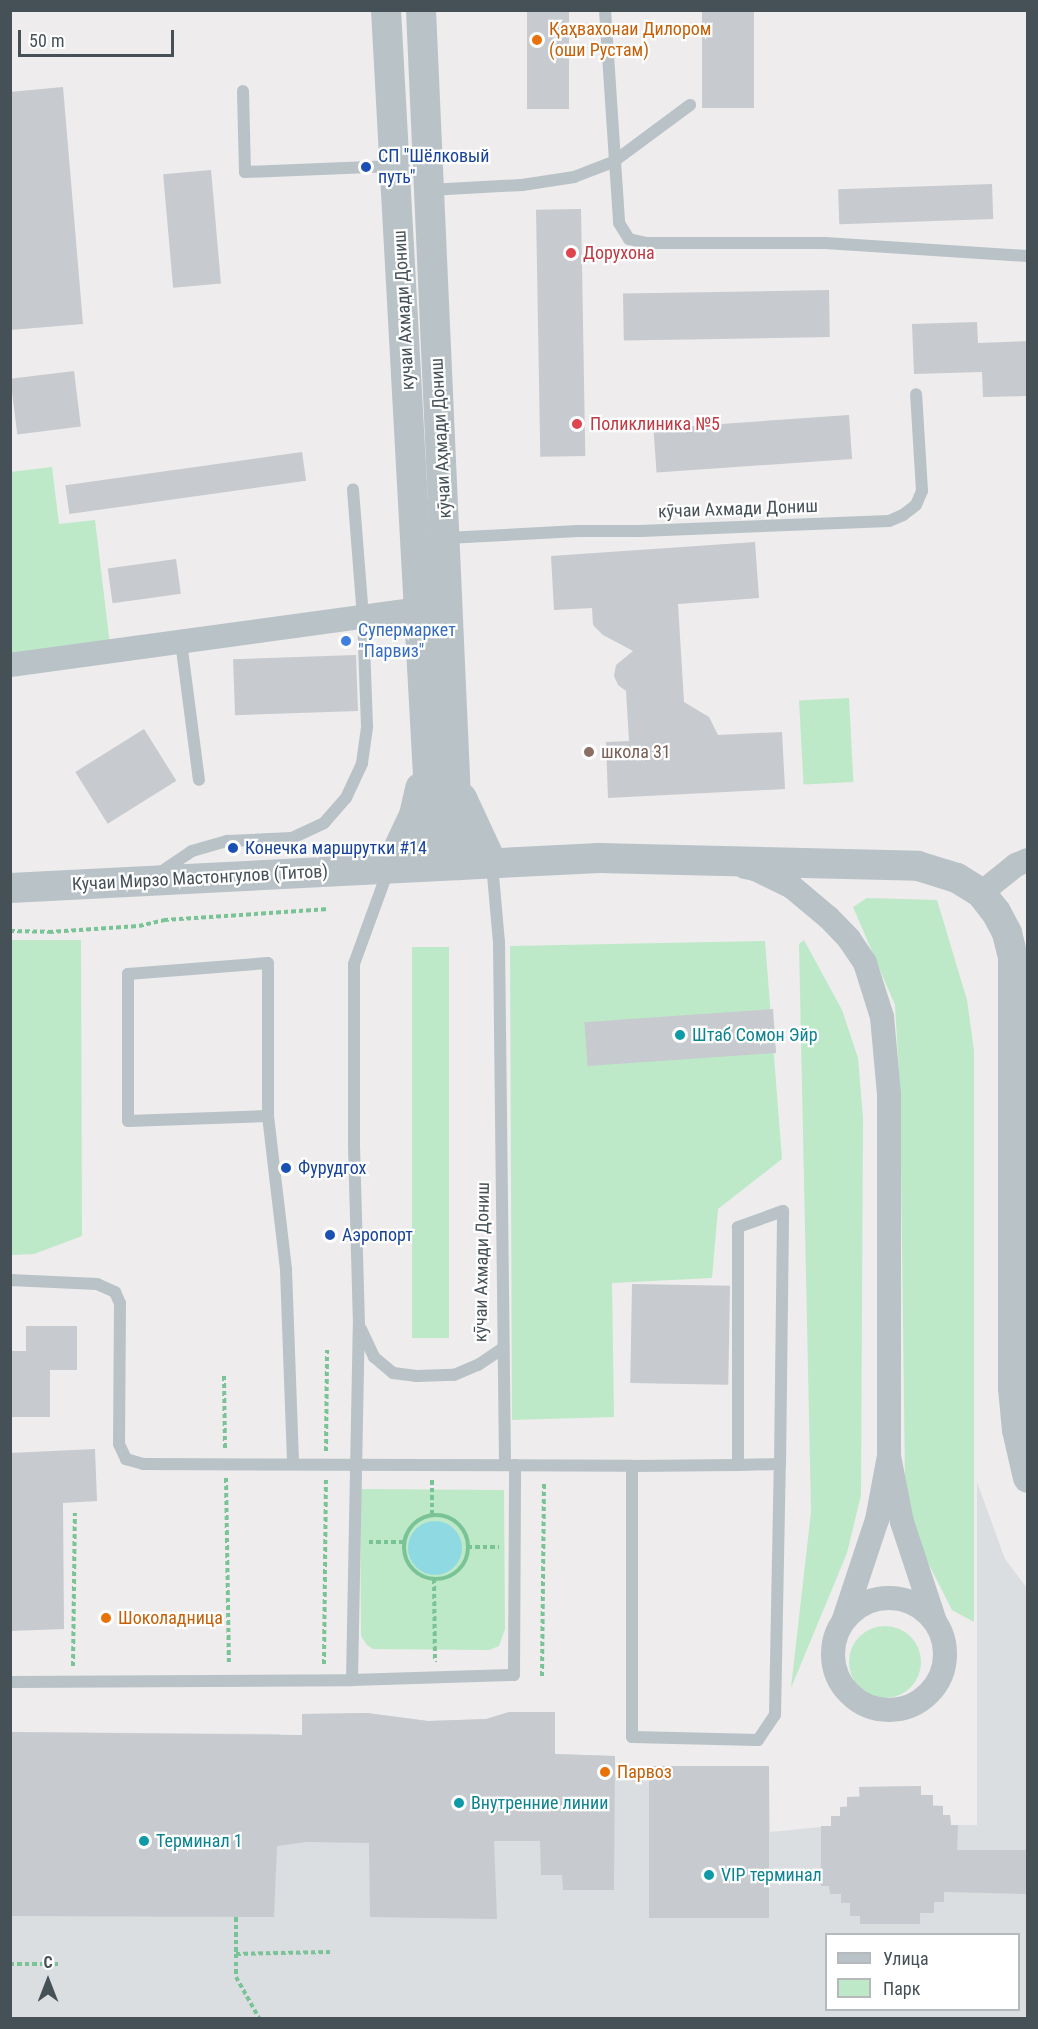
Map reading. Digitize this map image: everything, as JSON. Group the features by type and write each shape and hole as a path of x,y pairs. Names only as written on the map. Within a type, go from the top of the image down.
{"street":[{"name":"кучаи Ахмади Дониш","path":"386,10 420,609 439,761 446,866"},
{"name":"кӯчаи Аҳмади Дониш","path":"421,10 446,538 439,761"},
{"path":"10,665 420,609"},
{"path":"439,761 462,798 492,863"},
{"path":"389,868 439,761"},
{"name":"Кучаи Мирзо Мастонгулов (Титов)","path":"10,888 599,858 918,866 957,878 981,893"},
{"path":"1028,860 1016,865 981,893 996,912 1007,933 1014,966 1012,1356 1017,1430 1028,1478"},
{"path":"713,861 755,869 792,887 829,918 849,939 865,963 882,1017 889,1094 889,1455 877,1521 843,1621 835,1637 832,1654 835,1672 843,1688 856,1701 872,1708 890,1711 907,1708 922,1700 939,1680 946,1655 943,1638 935,1622 902,1521 889,1455"},
{"path":"843,1621 863,1604 889,1598 907,1601 923,1609 935,1622"}],"lane":[{"path":"605,10 613,162 619,223 629,239 647,243 825,243 1028,256"},
{"path":"243,91 245,172 396,166"},
{"path":"429,190 522,185 574,177 613,162 690,105"},
{"name":"кӯчаи Ахмади Дониш","path":"446,538 578,531 640,531 889,521 903,515 916,505 922,491 916,394"},
{"path":"147,881 192,851 228,841 292,838 324,823 346,798 362,763 367,726 363,617 353,489"},
{"path":"181,642 199,780"},
{"name":"кӯчаи Ахмади Дониш","path":"389,868 354,964 354,1145 359,1325 374,1357 393,1372 417,1376 454,1375 478,1365 503,1348 499,942 492,863"},
{"path":"268,1116 128,1121 128,974 268,963 268,1116 286,1270 292,1464"},
{"path":"632,1466 632,1737 758,1740 775,1715 783,1211 738,1227 738,1465"},
{"path":"10,1280 98,1284 115,1292 120,1304 119,1444 126,1459 143,1464 544,1466 780,1464"},
{"path":"352,1680 359,1325"},
{"path":"10,1682 352,1680 514,1675 515,1547 503,1348"}],"path":[{"path":"10,931 49,932 139,926 164,920 329,909"},
{"path":"324,1680 327,1350"},
{"path":"224,1376 229,1681"},
{"path":"432,1464 432,1515"},
{"path":"542,1676 544,1466"},
{"path":"73,1682 75,1513"},
{"path":"432,1515 454,1520 467,1537 468,1547 462,1567 445,1578 424,1577 408,1563 404,1542 414,1523 432,1515"},
{"path":"355,1542 404,1542"},
{"path":"468,1547 515,1547"},
{"path":"434,1579 435,1677"},
{"path":"236,1917 236,1977 259,2019"},
{"path":"236,1954 330,1952"},
{"path":"10,1964 58,1964"}],"shaded area":[{"path":"977,1482 1005,1559 1027,1588 1027,2018 11,2018 11,1732 280,1734 281,1766 303,1765 302,1714 367,1713 428,1721 486,1719 509,1712 555,1712 555,1754 615,1756 615,1777 648,1778 649,1766 769,1766 770,1832 831,1826 831,1816 840,1816 840,1807 847,1806 847,1797 859,1796 859,1787 921,1786 921,1795 933,1795 933,1805 943,1806 943,1815 950,1815 951,1825 977,1825"}],"green space":[{"path":"52,467 59,524 95,520 110,645 11,657 10,472"},
{"path":"849,698 853,782 803,785 799,701"},
{"path":"867,898 937,900 967,1000 974,1051 974,1622 952,1610 917,1541 905,1480 900,1090 895,1005 853,907"},
{"path":"11,940 81,940 82,1236 34,1254 11,1255"},
{"path":"804,940 842,1010 858,1058 863,1118 861,1495 847,1553 791,1688 811,1512 799,944"},
{"path":"765,941 782,1159 718,1209 712,1278 612,1283 614,1417 512,1420 510,946"},
{"path":"412,947 449,947 449,1338 412,1338"},
{"path":"360,1489 504,1490 505,1629 499,1646 489,1650 373,1649 367,1645 361,1636"},
{"path":"885,1626 899,1629 911,1636 918,1648 921,1662 918,1676 911,1688 899,1695 885,1698 871,1695 859,1688 852,1676 849,1662 852,1648 859,1636 871,1629"}],"water":[{"path":"435,1521 445,1523 454,1529 460,1538 462,1548 460,1558 454,1567 445,1573 435,1575 425,1573 416,1567 410,1558 408,1548 410,1538 416,1529 425,1523"}],"building":[{"path":"527,10 569,10 569,109 527,109"},
{"path":"702,10 754,10 754,108 702,108"},
{"path":"63,87 83,324 10,330 10,92"},
{"path":"211,170 221,284 173,288 163,174"},
{"path":"992,184 993,219 839,224 838,189"},
{"path":"581,209 585,456 540,457 536,210"},
{"path":"829,290 830,337 624,341 623,294"},
{"path":"977,322 978,343 1028,341 1028,396 983,397 982,372 914,374 912,324"},
{"path":"74,371 81,427 17,434 10,379"},
{"path":"849,415 852,459 657,473 653,429"},
{"path":"302,452 306,481 69,514 65,485"},
{"path":"755,542 759,598 678,604 684,702 709,717 718,735 782,732 785,789 608,798 606,742 629,741 626,691 618,685 614,676 616,665 633,651 603,635 593,625 592,608 554,610 551,556"},
{"path":"176,559 181,594 113,603 108,569"},
{"path":"356,655 358,711 235,715 233,659"},
{"path":"144,729 176,781 108,824 75,772"},
{"name":"Штаб Сомон Эйр","path":"773,1009 776,1053 588,1066 584,1022"},
{"path":"632,1284 730,1286 728,1385 630,1383"},
{"path":"26,1326 77,1326 77,1370 50,1370 50,1417 10,1417 10,1351 26,1351"},
{"path":"95,1449 97,1501 63,1503 64,1629 10,1631 10,1453"},
{"path":"509,1712 555,1712 555,1754 615,1756 614,1890 563,1890 562,1875 541,1875 540,1841 494,1841 497,1919 370,1917 369,1843 306,1842 277,1846 274,1917 10,1916 10,1732 302,1735 302,1714 367,1713 428,1721 486,1719"},
{"name":"VIP терминал","path":"649,1766 769,1766 769,1918 649,1918"},
{"path":"921,1786 921,1795 933,1795 933,1806 943,1806 943,1815 950,1815 951,1825 958,1825 957,1850 1028,1850 1028,1894 944,1892 944,1902 934,1902 934,1913 920,1913 920,1924 860,1924 860,1916 850,1916 850,1903 841,1903 841,1894 830,1894 829,1886 821,1886 821,1826 831,1826 831,1816 840,1816 840,1807 847,1807 847,1797 860,1797 859,1787"}],"place":[{"name":"Қаҳвахонаи Дилором (оши Рустам)","path":"537,40"},
{"name":"СП \"Шёлковый путь\"","path":"366,167"},
{"name":"Дорухона","path":"571,253"},
{"name":"Поликлиника №5","path":"577,424"},
{"name":"Супермаркет \"Парвиз\"","path":"346,641"},
{"name":"школа 31","path":"589,752"},
{"name":"Конечка маршрутки #14","path":"233,848"},
{"name":"Штаб Сомон Эйр","path":"680,1035"},
{"name":"Фурудгох","path":"286,1168"},
{"name":"Аэропорт","path":"330,1235"},
{"name":"Шоколадница","path":"106,1618"},
{"name":"Парвоз","path":"605,1772"},
{"name":"Внутренние линии","path":"459,1803"},
{"name":"Терминал 1","path":"144,1841"},
{"name":"VIP терминал","path":"709,1875"}]}
